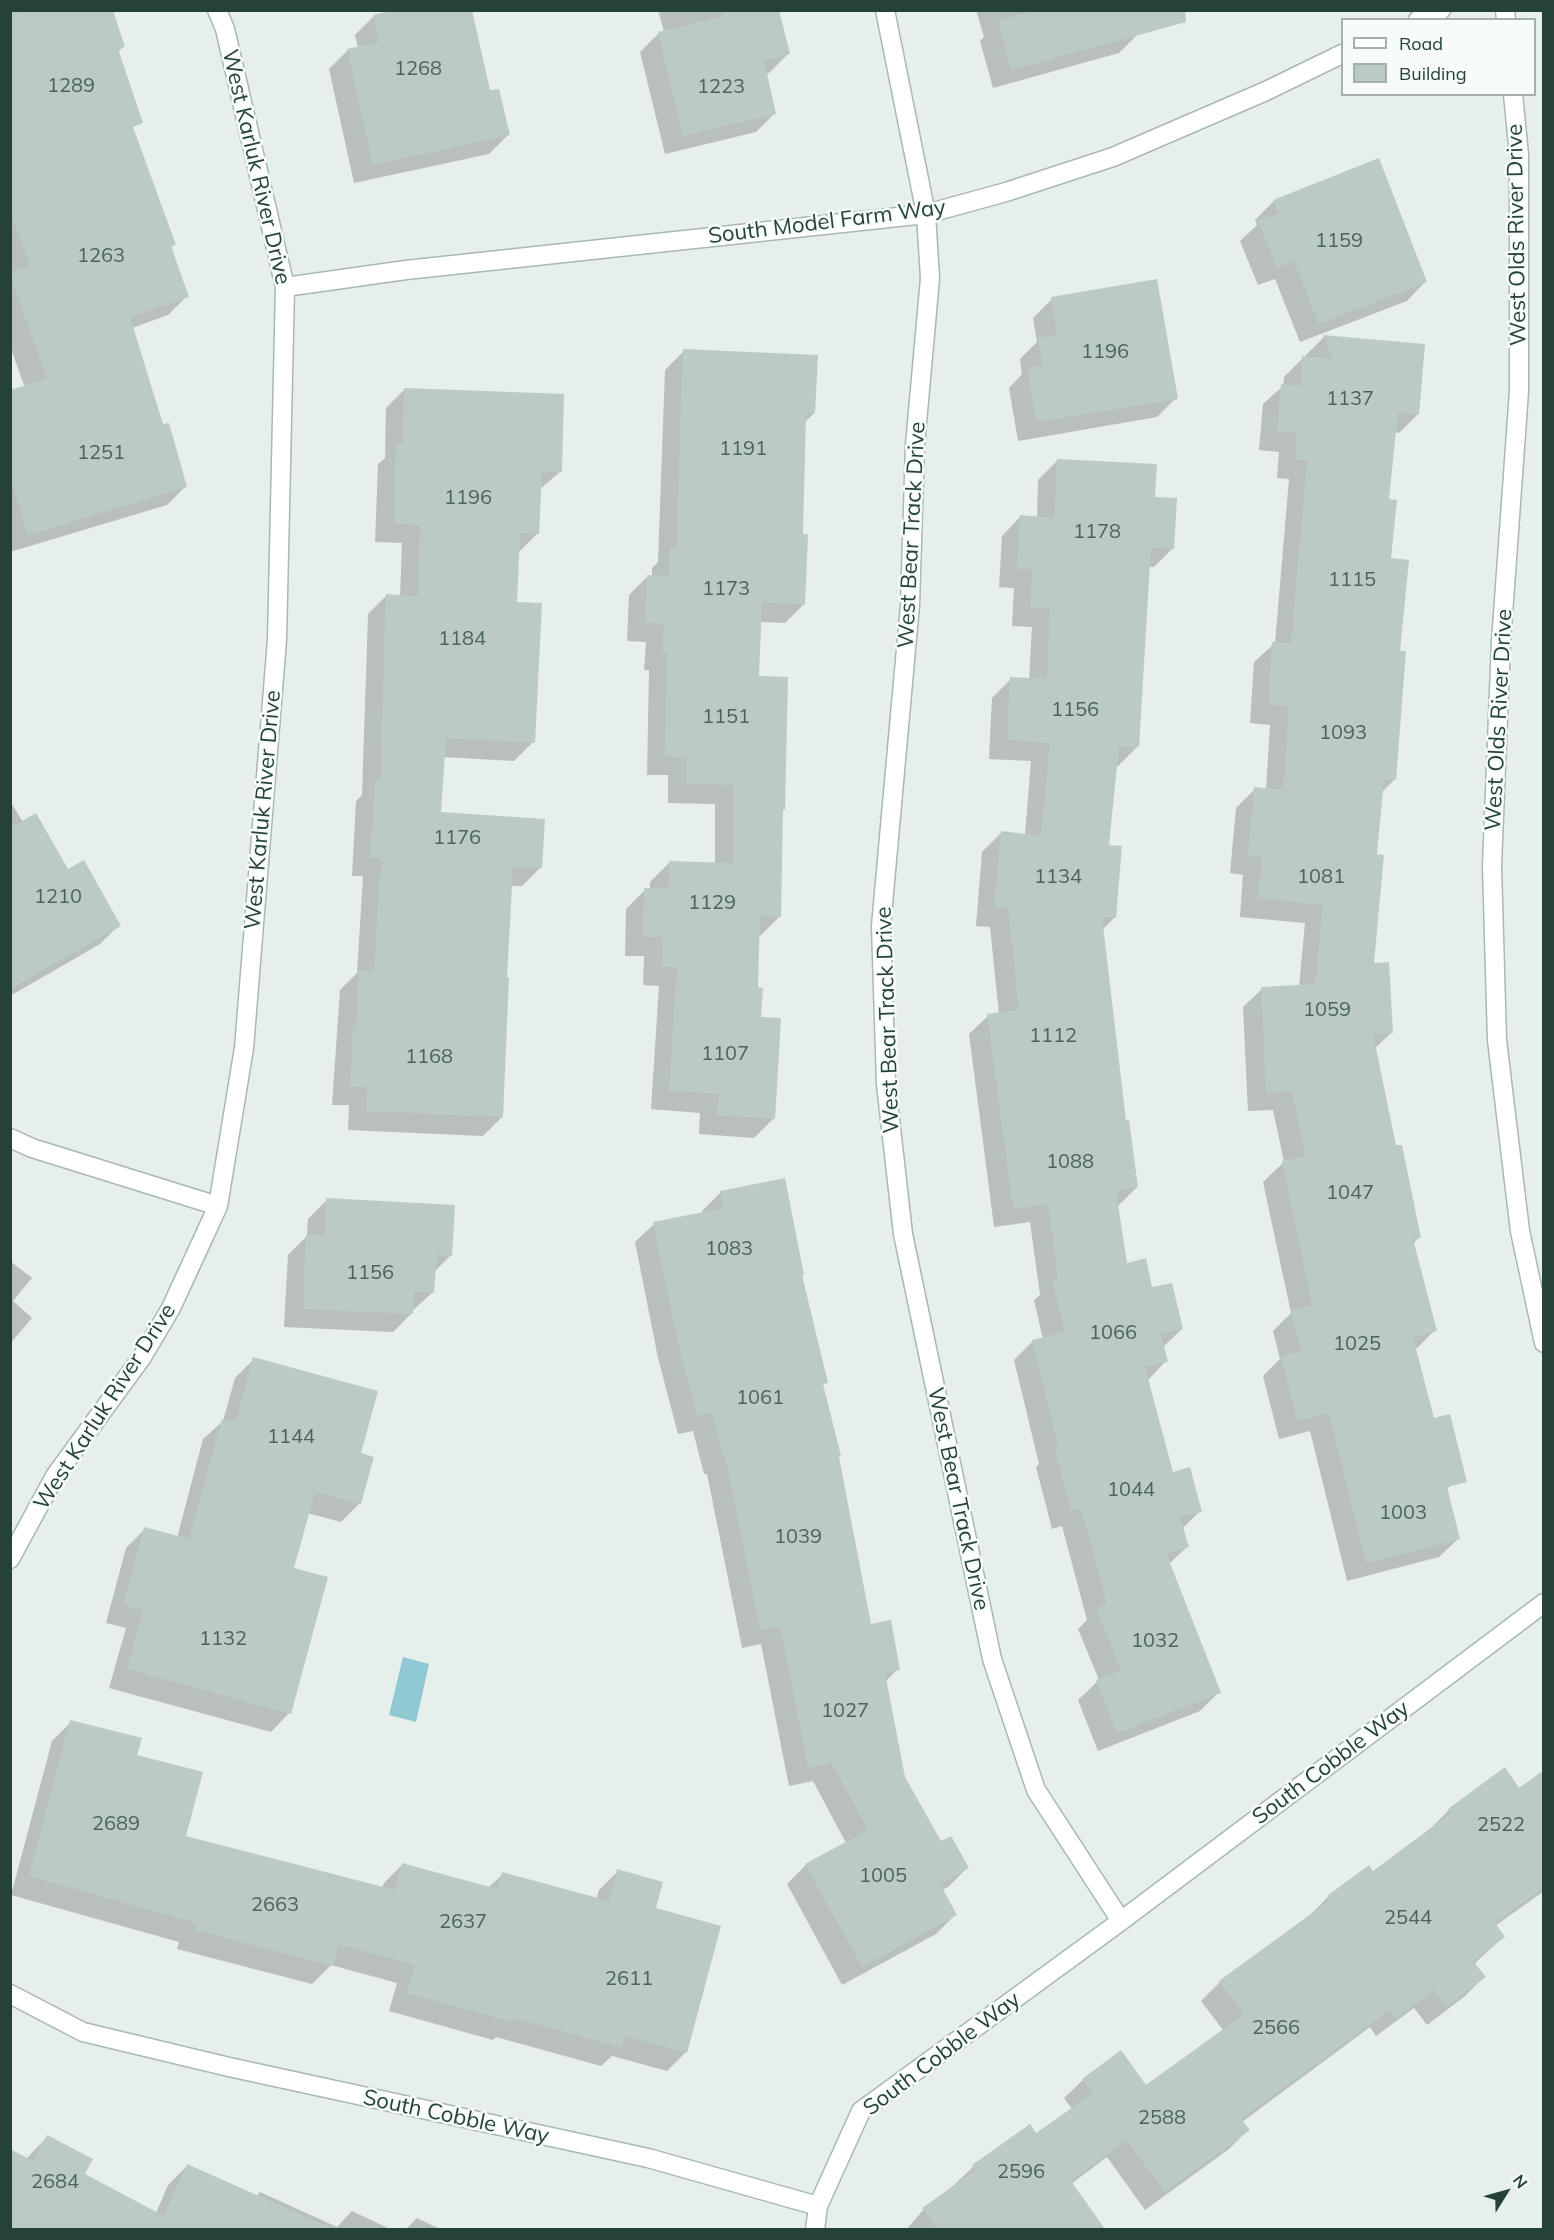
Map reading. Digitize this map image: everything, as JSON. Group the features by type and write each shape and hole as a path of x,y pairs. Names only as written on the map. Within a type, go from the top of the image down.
{"street":[{"name":"West Karluk River Drive","path":"10,1559 55,1476 142,1357 171,1308 218,1206 244,1048 277,640 285,287 225,29 217,10"},
{"name":"West Bear Track Drive","path":"885,10 926,214 930,278 915,445 910,605 881,926 886,1084 901,1211 908,1257 992,1659 1036,1790 1121,1921"},
{"path":"1423,18 1441,10"},
{"name":"South Model Farm Way","path":"285,287 406,270 926,214 1006,192 1113,157 1266,91 1341,54"},
{"name":"West Olds River Drive","path":"1513,96 1519,155 1519,392 1501,642 1492,866 1497,1040 1520,1232 1544,1343"},
{"path":"10,1138 32,1148 218,1206"},
{"name":"South Cobble Way","path":"10,1994 83,2032 229,2067 648,2158 818,2206 861,2110 1121,1921 1544,1603"},
{"path":"815,2229 818,2206"}],"water":[{"path":"403,1657 429,1664 416,1722 389,1715"}],"building":[{"path":"28,10 113,10 125,47 118,49 143,123 133,127 176,245 171,246 189,297 130,317 163,424 169,423 187,487 28,535 10,477 10,390 47,379 10,274 30,266 10,209 10,16"},
{"path":"394,10 472,10 490,90 499,89 510,135 373,165 347,49 379,42 373,15"},
{"path":"721,10 779,10 790,54 764,60 776,114 683,136 658,32 723,16"},
{"path":"1035,10 1185,10 1186,22 1011,70 998,21"},
{"path":"1379,158 1427,282 1319,324 1294,261 1277,268 1258,221 1278,213 1273,200"},
{"path":"1157,279 1178,399 1036,422 1027,368 1043,365 1038,338 1057,335 1051,297"},
{"path":"1323,335 1425,344 1419,415 1398,412 1389,499 1397,500 1391,558 1409,560 1400,651 1406,651 1396,780 1384,779 1377,854 1384,855 1374,963 1389,962 1393,1033 1373,1034 1396,1145 1402,1145 1421,1238 1413,1239 1437,1331 1413,1337 1434,1418 1450,1414 1467,1482 1447,1487 1460,1539 1366,1563 1329,1413 1297,1421 1281,1356 1301,1351 1291,1311 1312,1305 1282,1161 1306,1156 1292,1092 1266,1093 1261,987 1315,984 1323,905 1258,898 1262,856 1248,855 1254,787 1283,790 1289,706 1268,705 1272,642 1291,643 1307,461 1295,460 1297,433 1277,431 1281,384 1300,386 1302,356 1333,359"},
{"path":"683,349 818,355 815,413 806,413 803,534 808,534 805,605 762,602 759,676 788,677 781,917 760,916 758,987 763,988 761,1017 781,1018 775,1119 717,1115 719,1094 669,1091 677,967 662,967 662,937 643,937 644,888 668,889 669,861 733,863 733,785 686,784 686,757 665,757 667,652 662,652 664,624 645,622 647,575 669,576 670,547 676,548"},
{"path":"404,388 564,394 562,472 542,471 539,534 520,533 517,602 542,603 535,743 446,738 441,812 545,819 542,868 513,867 503,1117 366,1111 367,1087 350,1087 353,1026 356,1026 358,970 374,971 381,858 370,858 375,781 380,781 386,594 418,596 420,525 394,524 396,444 403,444"},
{"path":"1057,459 1157,464 1155,497 1177,498 1174,549 1151,547 1139,747 1119,746 1109,845 1122,846 1116,918 1102,917 1126,1120 1129,1120 1138,1187 1116,1191 1127,1263 1146,1258 1152,1287 1172,1283 1183,1329 1161,1334 1168,1362 1145,1367 1173,1472 1190,1467 1202,1512 1180,1517 1189,1547 1166,1553 1221,1693 1117,1733 1096,1680 1121,1670 1096,1608 1107,1604 1081,1508 1071,1511 1054,1447 1058,1446 1032,1340 1065,1332 1052,1280 1058,1279 1048,1204 1013,1209 987,1014 1019,1010 1008,908 994,907 1001,831 1041,836 1050,743 1007,740 1010,677 1047,679 1050,608 1030,608 1032,569 1017,569 1020,515 1054,518"},
{"path":"36,813 68,869 84,860 121,926 10,989 10,828"},
{"path":"785,1178 804,1275 802,1275 828,1383 823,1384 841,1456 839,1457 871,1624 891,1620 900,1670 885,1673 905,1777 941,1841 951,1836 969,1868 940,1884 957,1915 862,1967 805,1864 868,1830 832,1763 808,1768 780,1626 760,1630 725,1456 723,1456 712,1413 697,1416 677,1339 653,1222 724,1208 720,1191"},
{"path":"326,1198 455,1205 452,1256 437,1255 434,1293 414,1291 413,1314 303,1309 306,1235 325,1235"},
{"path":"253,1357 378,1391 361,1453 374,1457 361,1504 315,1492 294,1568 328,1577 291,1714 127,1669 143,1610 123,1605 144,1527 189,1539 222,1419 236,1422"},
{"path":"70,1720 142,1738 137,1755 203,1772 186,1836 395,1890 402,1863 497,1889 502,1872 609,1901 617,1869 663,1882 656,1908 721,1926 687,2053 625,2036 622,2048 514,2018 513,2022 407,1993 415,1965 338,1944 333,1966 195,1930 196,1923 29,1876"},
{"path":"1505,1767 1519,1788 1544,1770 1544,1887 1495,1923 1505,1937 1473,1961 1486,1977 1446,2007 1434,1990 1396,2019 1390,2010 1241,2119 1250,2130 1165,2192 1126,2140 1071,2181 1105,2229 938,2229 922,2208 976,2170 972,2165 1030,2124 1036,2133 1093,2093 1082,2079 1121,2050 1146,2085 1244,2014 1219,1981 1330,1900 1327,1896 1369,1865 1373,1871 1451,1813 1448,1809"},
{"path":"47,2135 93,2159 85,2174 164,2216 187,2164 333,2229 10,2229 10,2149 33,2161"}]}
